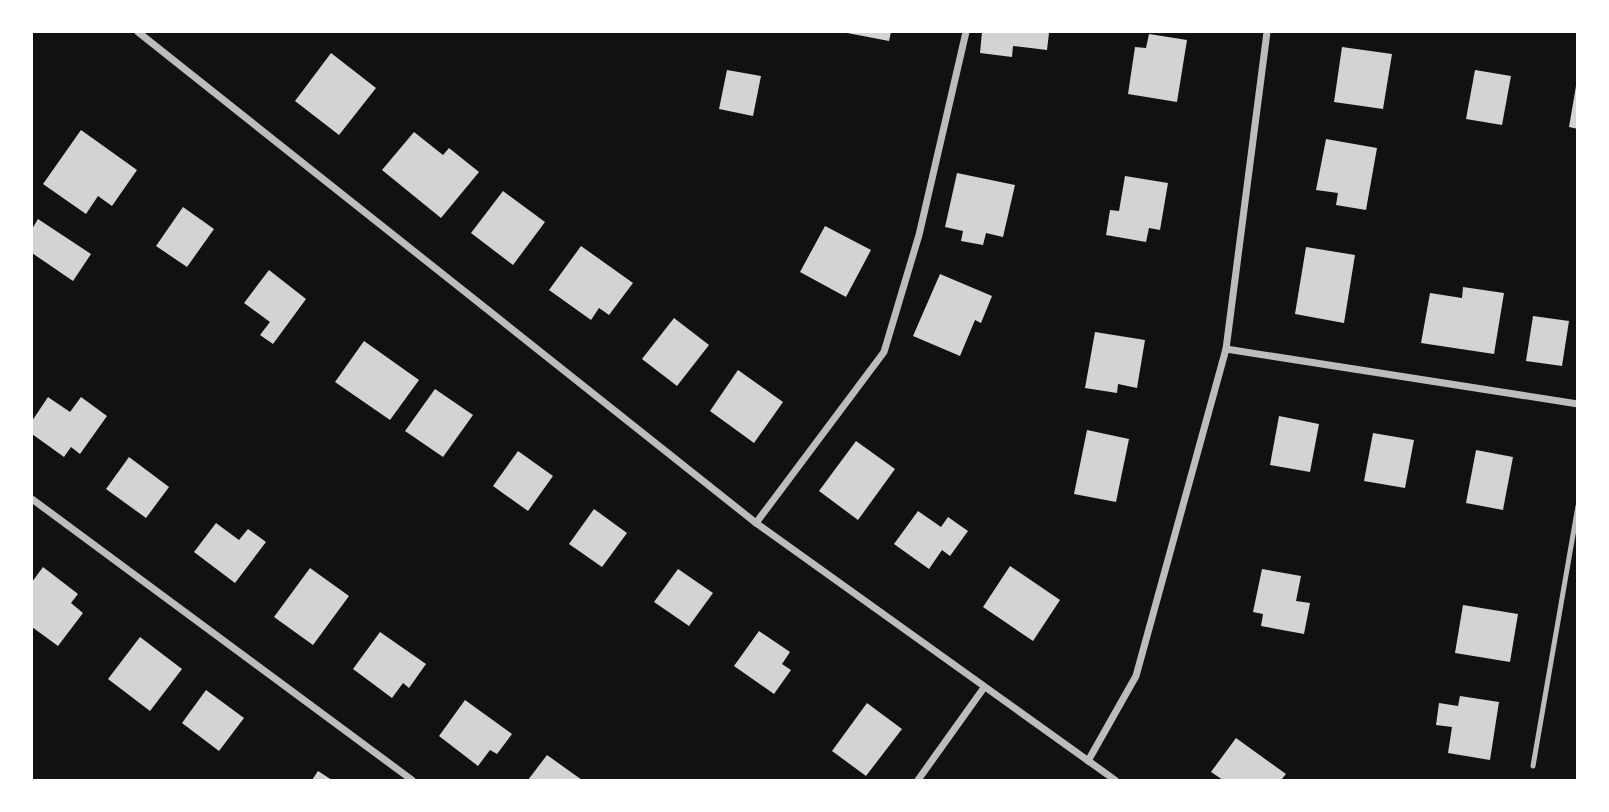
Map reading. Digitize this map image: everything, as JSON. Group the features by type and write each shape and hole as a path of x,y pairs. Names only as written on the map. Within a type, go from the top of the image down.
{"street":[{"path":"138,32 755,523 1115,780"},
{"path":"755,523 884,352 919,235 966,32"},
{"path":"1088,761 1136,676 1226,349 1267,32"},
{"path":"1226,349 1577,404"},
{"path":"32,499 412,780"},
{"path":"918,780 984,689"}],"lane":[{"path":"1534,766 1577,506"}],"building":[{"path":"842,32 891,32 889,41"},
{"path":"982,32 1049,33 1047,50 1013,46 1012,57 980,53"},
{"path":"1149,34 1187,40 1177,102 1128,94 1135,47 1146,48"},
{"path":"1342,47 1392,54 1383,109 1334,102"},
{"path":"331,53 376,88 339,135 295,101"},
{"path":"727,70 761,76 753,116 719,109"},
{"path":"1475,70 1511,76 1502,125 1466,119"},
{"path":"1578,86 1578,129 1569,127"},
{"path":"81,130 137,170 112,206 98,196 86,214 43,184"},
{"path":"414,132 443,155 449,148 479,172 441,218 382,170"},
{"path":"1326,139 1377,148 1366,210 1336,205 1338,193 1316,190"},
{"path":"957,173 1015,185 1003,237 986,233 983,245 961,241 963,231 945,227"},
{"path":"1125,176 1168,183 1160,230 1149,228 1146,242 1106,235 1110,210 1119,211"},
{"path":"503,191 545,222 513,265 471,233"},
{"path":"183,207 214,229 187,267 156,246"},
{"path":"38,219 91,254 73,281 32,253 32,229"},
{"path":"825,226 871,250 846,297 800,272"},
{"path":"581,246 633,283 609,315 599,308 591,320 549,290"},
{"path":"1306,247 1355,255 1344,323 1295,314"},
{"path":"269,270 306,299 273,344 260,335 270,322 244,303"},
{"path":"940,274 992,296 981,323 975,320 960,356 913,336"},
{"path":"1463,287 1504,293 1494,354 1421,343 1430,293 1462,298"},
{"path":"1533,316 1569,321 1562,366 1526,361"},
{"path":"674,318 709,345 677,386 642,359"},
{"path":"1095,332 1145,340 1137,388 1118,384 1117,393 1085,388"},
{"path":"364,341 419,380 390,420 335,382"},
{"path":"738,370 783,402 754,443 710,411"},
{"path":"435,389 473,415 443,457 405,431"},
{"path":"48,397 70,412 81,397 107,416 80,454 71,447 64,457 32,434 32,421"},
{"path":"1279,416 1319,424 1310,472 1270,465"},
{"path":"1087,430 1129,439 1116,502 1074,494"},
{"path":"1373,433 1414,440 1405,488 1364,481"},
{"path":"856,441 895,469 858,520 819,491"},
{"path":"1476,450 1513,457 1503,510 1466,503"},
{"path":"518,451 553,476 528,511 493,486"},
{"path":"129,457 169,487 146,518 106,489"},
{"path":"594,509 627,533 602,567 569,544"},
{"path":"918,511 941,527 948,517 968,531 950,556 942,550 929,569 894,544"},
{"path":"216,523 239,540 248,529 266,542 235,583 194,552"},
{"path":"1010,566 1060,600 1033,641 983,607"},
{"path":"43,567 78,594 71,603 83,613 58,646 32,627 32,582"},
{"path":"310,568 349,596 313,645 274,617"},
{"path":"678,569 713,593 689,626 654,602"},
{"path":"1262,569 1301,576 1296,601 1310,603 1304,634 1261,626 1263,614 1253,612"},
{"path":"1463,605 1518,614 1510,662 1455,653"},
{"path":"759,631 790,652 782,664 791,670 774,694 734,666"},
{"path":"380,632 426,664 409,688 403,683 392,698 353,669"},
{"path":"140,637 182,669 150,711 108,679"},
{"path":"206,690 244,718 219,751 182,723"},
{"path":"1460,696 1499,702 1490,760 1448,753 1452,727 1436,725 1439,703 1458,706"},
{"path":"465,700 512,734 497,754 490,750 478,766 439,736"},
{"path":"867,703 902,729 866,776 832,751"},
{"path":"1236,738 1286,774 1281,780 1223,780 1211,772"},
{"path":"547,755 582,780 528,780"},
{"path":"318,771 332,780 312,780"}]}
